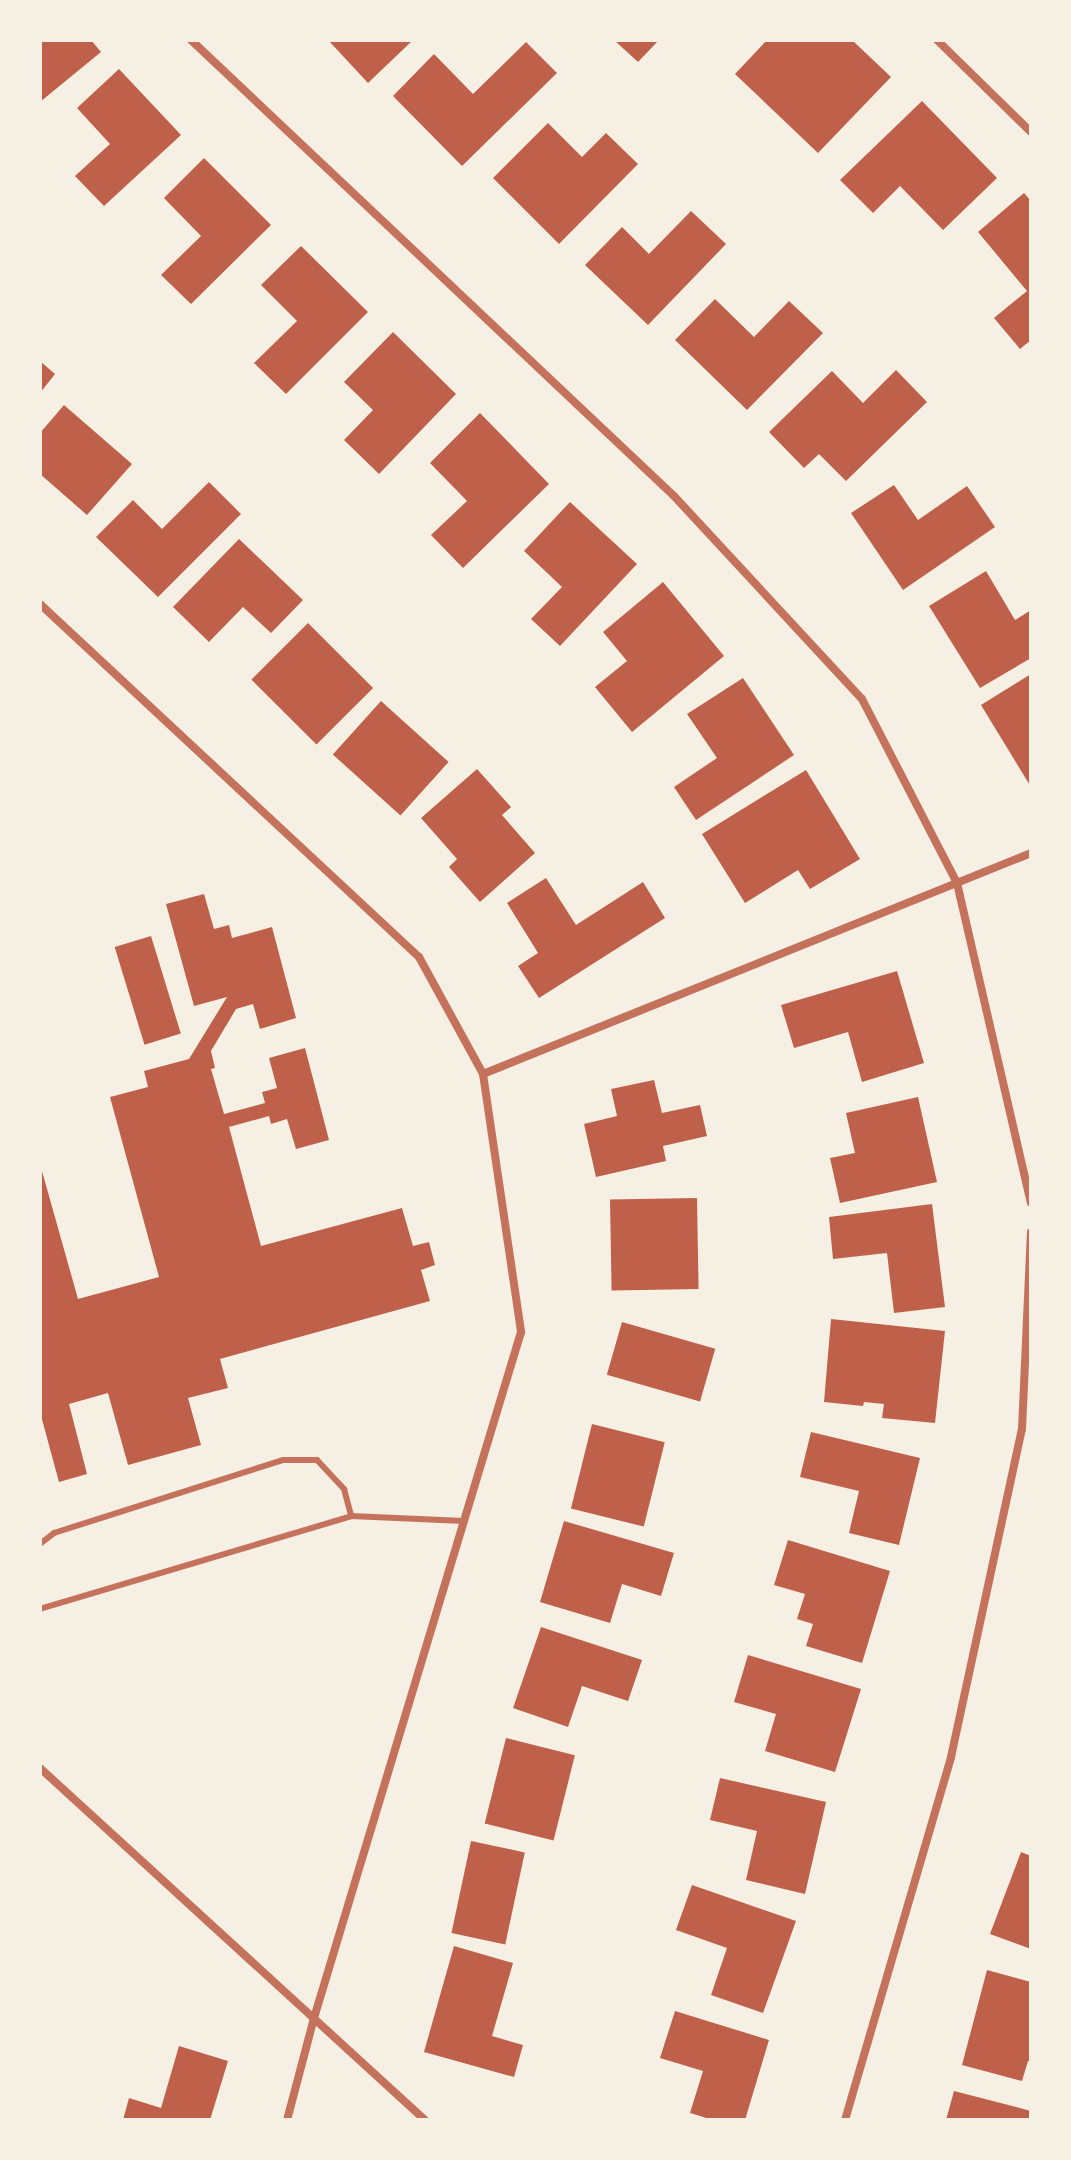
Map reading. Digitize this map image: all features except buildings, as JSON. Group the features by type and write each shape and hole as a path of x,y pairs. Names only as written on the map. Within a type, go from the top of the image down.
{"street":[{"path":"191,40 674,496 862,699 957,883 1031,1203"},
{"path":"937,40 1031,132"},
{"path":"40,604 419,957 483,1074 521,1332 314,2018 287,2120"},
{"path":"483,1074 1031,853"},
{"path":"845,2120 951,1757 1022,1429 1031,1232"},
{"path":"40,1768 425,2120"}],"lane":[{"path":"40,1544 54,1533 283,1460 317,1460 344,1489 351,1516"},
{"path":"40,1609 351,1516 464,1521"}]}
